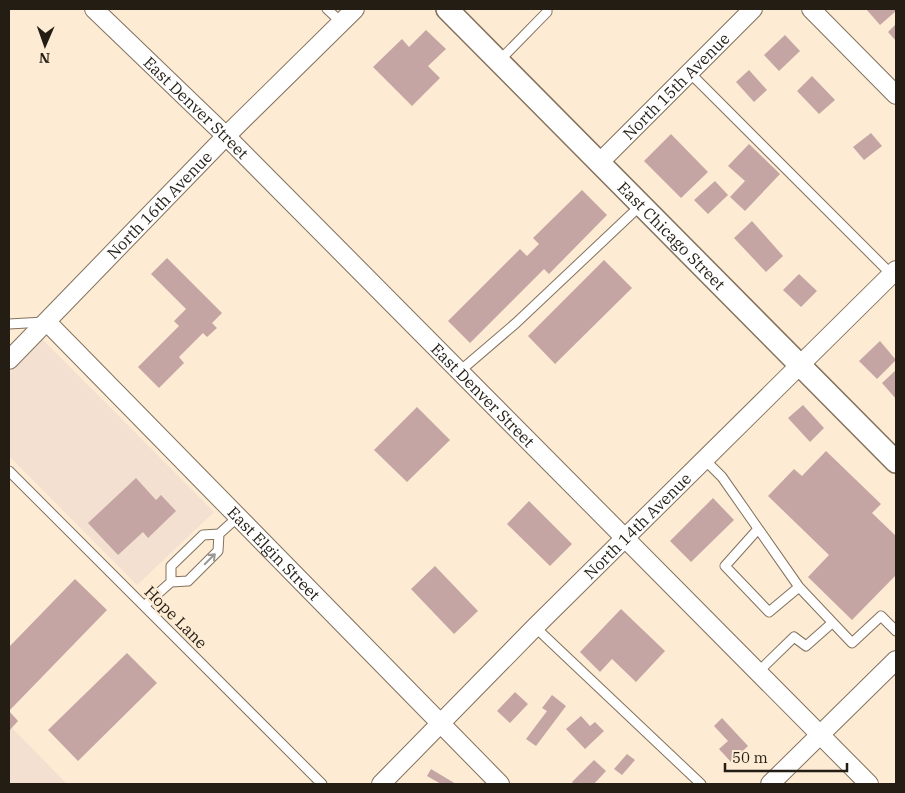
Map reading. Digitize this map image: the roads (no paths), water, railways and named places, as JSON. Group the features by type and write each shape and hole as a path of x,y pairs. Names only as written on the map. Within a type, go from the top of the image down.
{"street":[{"name":"East Denver Street","path":"94,9 226,136 869,784"},
{"name":"North 16th Avenue","path":"9,360 226,136 355,9"},
{"name":"East Chicago Street","path":"447,9 896,462"},
{"name":"North 15th Avenue","path":"599,163 753,9"},
{"path":"811,9 896,95"},
{"name":"North 14th Avenue","path":"381,784 442,724 535,627 895,275"},
{"name":"East Elgin Street","path":"47,322 239,516 498,784"},
{"path":"770,784 896,660"}],"lane":[{"path":"326,9 341,22"},
{"path":"499,61 547,12 547,9"},
{"path":"690,73 895,275"},
{"path":"460,371 516,323 641,205"},
{"path":"9,324 47,322"},
{"path":"705,460 722,477 799,587 852,644 881,616 896,631"},
{"name":"Hope Lane","path":"9,471 322,784"},
{"path":"170,582 171,566 203,535 219,534 239,516"},
{"path":"758,528 725,566 769,612 799,587"},
{"path":"144,606 170,582 188,581 218,552 219,534"},
{"path":"758,672 794,636 806,646 832,623"},
{"path":"535,627 701,784"}]}
